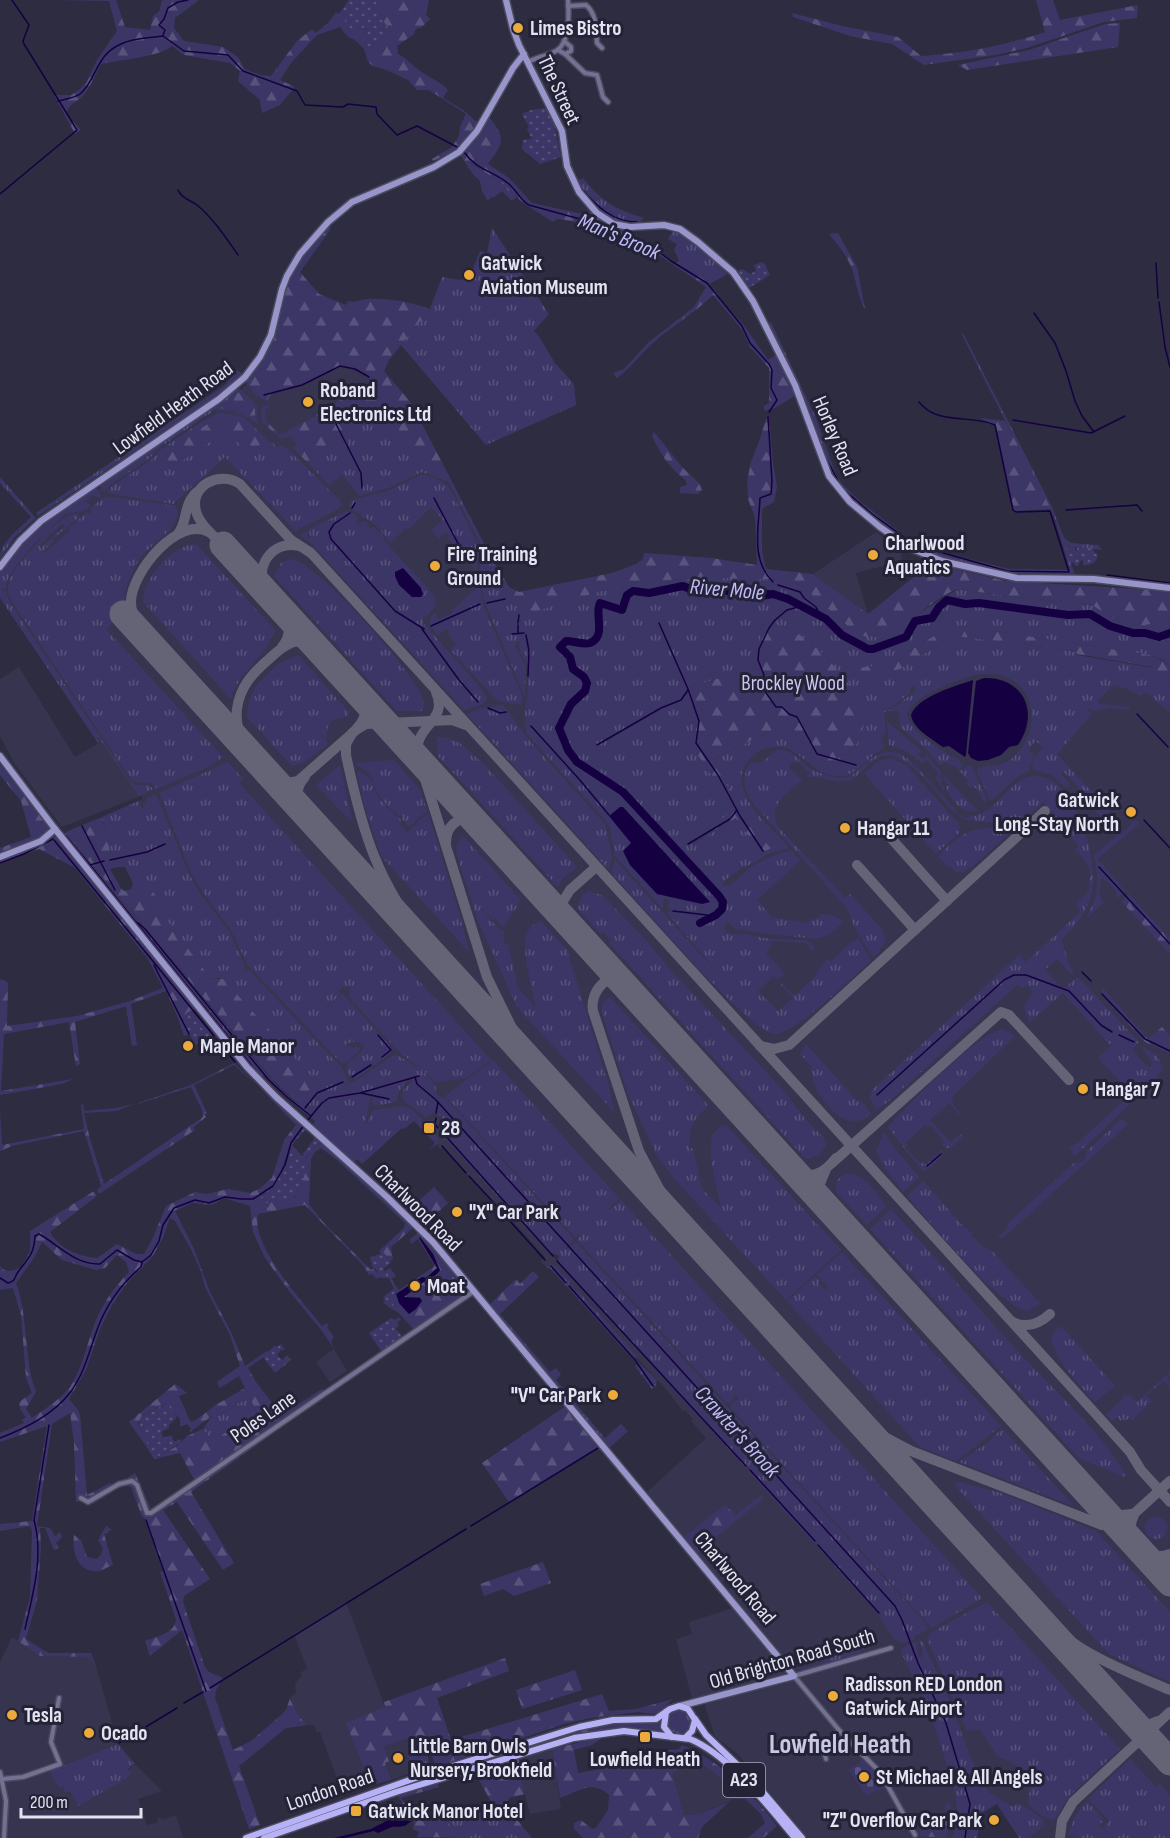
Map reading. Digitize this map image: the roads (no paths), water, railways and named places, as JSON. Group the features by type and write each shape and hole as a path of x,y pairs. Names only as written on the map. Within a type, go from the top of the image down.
{"main road":[{"path":"679,1706 688,1709 694,1718 691,1733 681,1739 673,1738 664,1727 666,1712 679,1706"},
{"name":"London Road","path":"246,1838 424,1775 538,1738 601,1722 656,1719 666,1712"},
{"name":"A23","path":"694,1718 706,1735 739,1764 802,1838"},
{"name":"London Road","path":"264,1838 396,1792 582,1736 624,1731 673,1738"},
{"name":"A23","path":"681,1739 697,1742 737,1773 795,1838"}],"street":[{"name":"The Street","path":"506,0 513,29 561,129 567,162"},
{"path":"528,62 558,50 564,41 568,0"},
{"path":"568,6 586,5 591,10 594,16 597,43 602,48"},
{"path":"564,41 572,50 565,54"},
{"path":"558,50 585,73 597,75 603,97 608,102"},
{"name":"Lowfield Heath Road","path":"0,567 23,537 47,516 212,405 238,384 252,369 268,343 287,276 300,254 318,233 336,213 349,203 434,167 459,152 477,131 513,68 524,54"},
{"name":"Horley Road","path":"567,162 579,192 603,218 623,226 664,225 677,228 698,242 731,271 750,295 768,328 800,397 832,481 850,502 898,541 929,557 1014,577 1094,579 1170,588"},
{"path":"0,756 55,829 43,840 0,857"},
{"name":"Charlwood Road","path":"55,829 239,1058 256,1077 418,1227 794,1676"},
{"name":"Poles Lane","path":"81,1498 84,1502 89,1502 119,1484 132,1481 137,1485 147,1513 151,1514 474,1292"},
{"name":"Old Brighton Road South","path":"679,1706 891,1648"},
{"path":"794,1676 844,1736 882,1775 915,1835"},
{"path":"59,1698 51,1742 60,1764"},
{"name":"Old Brighton Road South","path":"694,1718 695,1707 702,1701"},
{"path":"817,1751 833,1745 844,1736"},
{"path":"824,1749 826,1759"},
{"path":"2,1779 23,1777 66,1761"},
{"path":"0,1772 6,1801 4,1838"}],"waterway":[{"name":"Man's Brook","path":"0,194 77,130 24,44 29,25 12,0"},
{"path":"163,35 165,30 159,25 168,8 178,2 188,0"},
{"name":"Man's Brook","path":"58,101 80,94 90,82 101,61 112,49 131,40 163,36 184,51 228,55 243,71 297,91 305,105 343,107 348,104 376,107 377,114 397,135 417,126 459,148"},
{"name":"Man's Brook","path":"464,152 480,167 510,185 529,205 598,224 636,245 654,248 707,283 742,326 750,343 772,370 771,388 777,400 769,412"},
{"path":"581,188 606,212 620,219 637,222"},
{"path":"178,190 183,197 197,205 208,216 238,255"},
{"path":"1156,263 1158,298"},
{"path":"1159,302 1170,367"},
{"path":"1034,313 1055,343 1075,401 1082,416 1094,432"},
{"path":"264,395 302,385 340,366 355,369 369,377"},
{"path":"827,460 842,488 872,514 915,545 1007,571 1069,572 1050,511 1016,512 1013,510 995,425 976,420 945,417 927,409 919,402"},
{"path":"1013,420 1091,433 1125,416"},
{"name":"Man's Brook","path":"768,417 771,494 760,498 758,543 761,563 773,582"},
{"path":"333,418 361,473 362,488"},
{"path":"434,498 461,549"},
{"path":"352,508 355,503"},
{"path":"1066,510 1137,505 1142,511"},
{"path":"350,513 334,524 329,532 331,539 395,611 424,629"},
{"path":"1107,575 1170,583"},
{"name":"Man's Brook","path":"778,585 800,592 816,607 821,617"},
{"name":"River Mole","path":"700,923 716,915 722,909 723,902 719,896 623,792 577,762 568,750 559,728 571,704 585,691 587,683 584,677 573,669 570,657 560,647 566,641 590,643 595,640 599,630 600,603 622,610 627,595 633,591 649,593 683,586 695,591 714,587 743,596 756,597 773,594 788,599 826,619 842,635 868,649 906,637 915,621 932,618 947,600 1068,615 1090,614 1110,626 1133,633 1145,633 1159,637 1170,633"},
{"path":"738,594 747,590 768,594"},
{"path":"487,603 505,599"},
{"path":"431,626 480,604"},
{"name":"Man's Brook","path":"802,606 787,610 775,620 759,649 758,660 764,675 764,690 776,707 782,707 789,714 797,717 817,754 856,765"},
{"path":"518,623 519,615"},
{"path":"659,623 688,689 699,721 696,743 718,775 740,816 763,851"},
{"path":"518,625 518,633"},
{"path":"422,629 478,702"},
{"path":"512,634 524,633"},
{"path":"526,635 529,651 528,676"},
{"path":"597,745 661,708 681,700 688,690"},
{"path":"488,708 500,713 506,712"},
{"path":"1137,714 1168,747"},
{"path":"531,726 609,815"},
{"path":"688,844 730,819 737,810"},
{"path":"1144,820 1170,848"},
{"path":"82,826 115,890"},
{"path":"66,836 90,865"},
{"path":"0,863 53,839"},
{"path":"54,840 214,1036"},
{"path":"110,860 147,852 165,844"},
{"path":"104,861 90,865 259,1075"},
{"path":"1099,867 1170,944"},
{"path":"673,911 707,915"},
{"path":"137,922 268,1079 311,1116"},
{"path":"154,965 189,1034"},
{"path":"1082,972 1091,981"},
{"path":"877,1095 1004,980 1014,975 1026,975 1069,991 1101,1025 1112,1032"},
{"path":"1102,994 1145,1039 1170,1051"},
{"path":"378,1035 391,1050 382,1057"},
{"path":"1119,1035 1134,1042"},
{"path":"216,1039 221,1044"},
{"path":"223,1046 226,1050"},
{"path":"229,1055 235,1062"},
{"path":"352,1077 371,1065"},
{"name":"River Mole","path":"307,1121 329,1098 360,1093 419,1076"},
{"name":"Crawter's Brook","path":"415,1077 417,1084 436,1100 895,1606 946,1723 970,1804 965,1838"},
{"path":"305,1108 317,1093 343,1082"},
{"path":"361,1093 389,1099"},
{"path":"436,1113 438,1102"},
{"path":"436,1118 435,1124 438,1128"},
{"name":"River Mole","path":"0,1278 8,1283 14,1280 32,1252 35,1236 39,1234 68,1254 83,1261 100,1264 117,1250 142,1262 151,1255 159,1241 163,1225 174,1208 195,1200 209,1203 225,1197 253,1199 273,1186 285,1165 291,1143 304,1125"},
{"path":"443,1133 553,1256"},
{"path":"442,1146 466,1173"},
{"path":"927,1166 941,1154"},
{"path":"469,1176 506,1216"},
{"path":"508,1219 545,1260"},
{"path":"557,1261 746,1466"},
{"path":"0,1438 38,1420 69,1394 82,1371 105,1312 127,1280 141,1267 142,1262"},
{"path":"551,1266 566,1283"},
{"path":"569,1286 635,1360 653,1386"},
{"path":"25,1629 38,1561 34,1520 49,1425"},
{"path":"471,1526 598,1448"},
{"path":"750,1470 815,1541"},
{"path":"146,1520 206,1691"},
{"path":"210,1688 466,1529"},
{"path":"818,1545 879,1613"},
{"path":"184,1703 203,1692"},
{"path":"119,1743 177,1708"},
{"path":"768,1793 788,1816"},
{"path":"791,1820 798,1828"}],"place":[{"name":"Limes Bistro","path":"518,28"},
{"name":"Gatwick Aviation Museum","path":"469,275"},
{"name":"Roband Electronics Ltd","path":"308,402"},
{"name":"Charlwood Aquatics","path":"873,555"},
{"name":"Fire Training Ground","path":"435,566"},
{"name":"Gatwick Long-Stay North","path":"1131,812"},
{"name":"Hangar 11","path":"845,828"},
{"name":"Maple Manor","path":"188,1046"},
{"name":"Hangar 7","path":"1083,1089"},
{"name":"28","path":"429,1128"},
{"name":"\"X\" Car Park","path":"457,1212"},
{"name":"Moat","path":"415,1286"},
{"name":"\"V\" Car Park","path":"613,1395"},
{"name":"Radisson RED London Gatwick Airport","path":"833,1696"},
{"name":"Tesla","path":"12,1715"},
{"name":"Ocado","path":"89,1733"},
{"name":"Lowfield Heath","path":"645,1737"},
{"name":"Little Barn Owls Nursery, Brookfield","path":"398,1758"},
{"name":"St Michael & All Angels","path":"864,1777"},
{"name":"Gatwick Manor Hotel","path":"356,1811"},
{"name":"\"Z\" Overflow Car Park","path":"994,1820"}],"district":[{"name":"Lowfield Heath","path":"840,1745"}],"park label":[{"name":"Brockley Wood","path":"793,683"}]}
